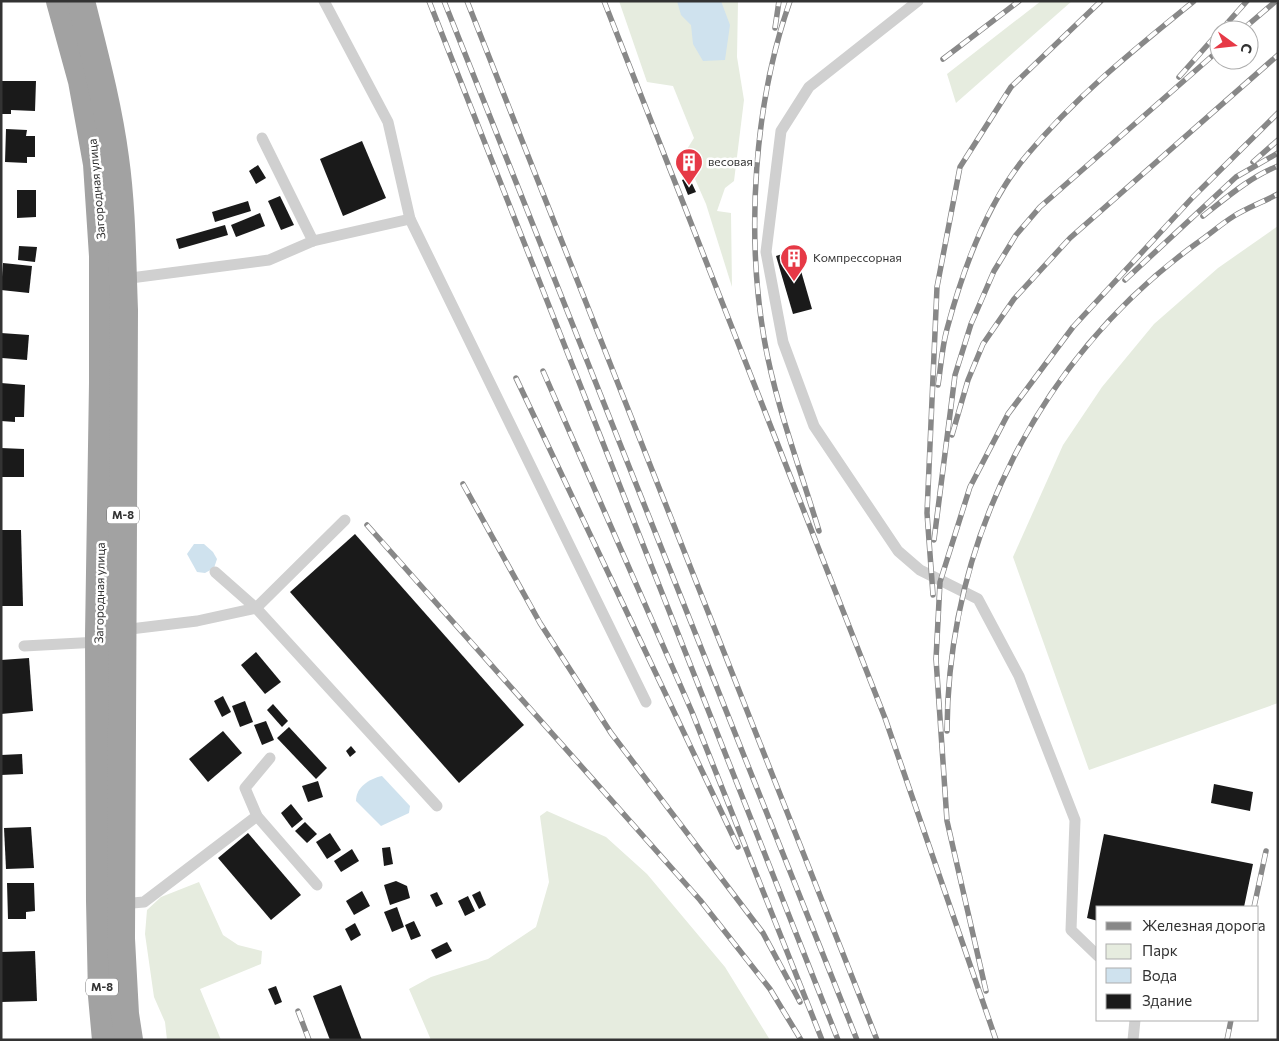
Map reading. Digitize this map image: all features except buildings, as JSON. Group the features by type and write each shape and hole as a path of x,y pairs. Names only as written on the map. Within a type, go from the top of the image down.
{"highway":[{"name":"Загородная улица","path":"60,1 82,81 97,164 122,980 129,1040"},
{"name":"Загородная улица","path":"81,1 110,121 115,160 123,279 100,939 106,1040"}],"lane":[{"path":"324,1 388,122 410,219 646,702"},
{"path":"918,1 810,87 781,131 766,252 783,342 814,426 898,551 920,570 978,599 1019,676 1075,820 1071,930 1096,954"},
{"path":"262,138 313,241"},
{"path":"123,279 269,260 313,241 410,219"},
{"path":"24,646 111,636 197,621 256,608 346,520"},
{"path":"215,572 256,608 437,806"},
{"path":"270,758 245,788 257,816 317,885"},
{"path":"121,904 144,902 257,816"},
{"path":"1133,1040 1135,1021"}],"green space":[{"path":"619,1 738,1 737,57 744,100 734,181 725,188 717,211 731,213 732,287 706,204 684,154 694,138 673,86 647,82"},
{"path":"1041,1 1072,1 956,103 947,74"},
{"path":"1278,226 1278,703 1089,770 1013,557 1063,445 1102,387 1154,324 1218,268"},
{"path":"547,811 606,837 647,874 725,967 770,1040 431,1040 409,989 431,977 488,959 536,927 549,882 540,816"},
{"path":"199,882 223,935 238,945 262,951 261,964 200,989 221,1040 167,1040 165,1022 154,997 145,934 147,910 161,897"}],"water":[{"path":"677,1 721,1 730,25 725,60 703,61 693,44 691,25 681,15"},
{"path":"194,544 204,544 213,552 217,559 214,568 205,573 197,572 187,554"},
{"path":"382,776 410,806 409,813 381,826 356,801 358,792 364,784"}],"railway":[{"path":"429,1 838,1040"},
{"path":"444,1 857,1040"},
{"path":"467,1 877,1040"},
{"path":"604,1 885,718 996,1040"},
{"path":"775,28 779,1"},
{"path":"790,1 768,82 761,125 757,168 755,255 758,297 769,362 781,411 819,531"},
{"path":"943,59 1019,1"},
{"path":"933,595 927,513 937,287 960,167 1011,87 1101,1"},
{"path":"938,385 945,336 969,260 988,215 1013,174 1027,155 1065,113 1128,55 1194,1"},
{"path":"1230,20 1247,1"},
{"path":"1254,20 1276,1"},
{"path":"1179,77 1209,43"},
{"path":"952,435 968,380 983,344 1014,299 1070,238 1278,55"},
{"path":"934,540 955,375 971,324 994,271 1016,235 1040,207 1209,59"},
{"path":"986,991 947,821 936,659 940,582 970,487 1008,414 1073,327 1193,197 1278,113"},
{"path":"1253,162 1278,140"},
{"path":"1125,280 1236,177 1278,153"},
{"path":"1203,216 1248,182 1278,166"},
{"path":"947,731 952,659 965,589 985,522 1014,457 1050,396 1092,340 1142,288 1229,219 1278,194"},
{"path":"543,371 692,712 822,1040"},
{"path":"516,378 738,847"},
{"path":"463,484 540,623 611,733 763,933 800,1002"},
{"path":"367,525 700,900 770,989 801,1040"},
{"path":"1254,906 1266,851"},
{"path":"298,1011 309,1040"},
{"path":"1227,1040 1231,1021"}],"place":[{"name":"весовая","path":"689,186"},
{"name":"Компрессорная","path":"794,282"}]}
